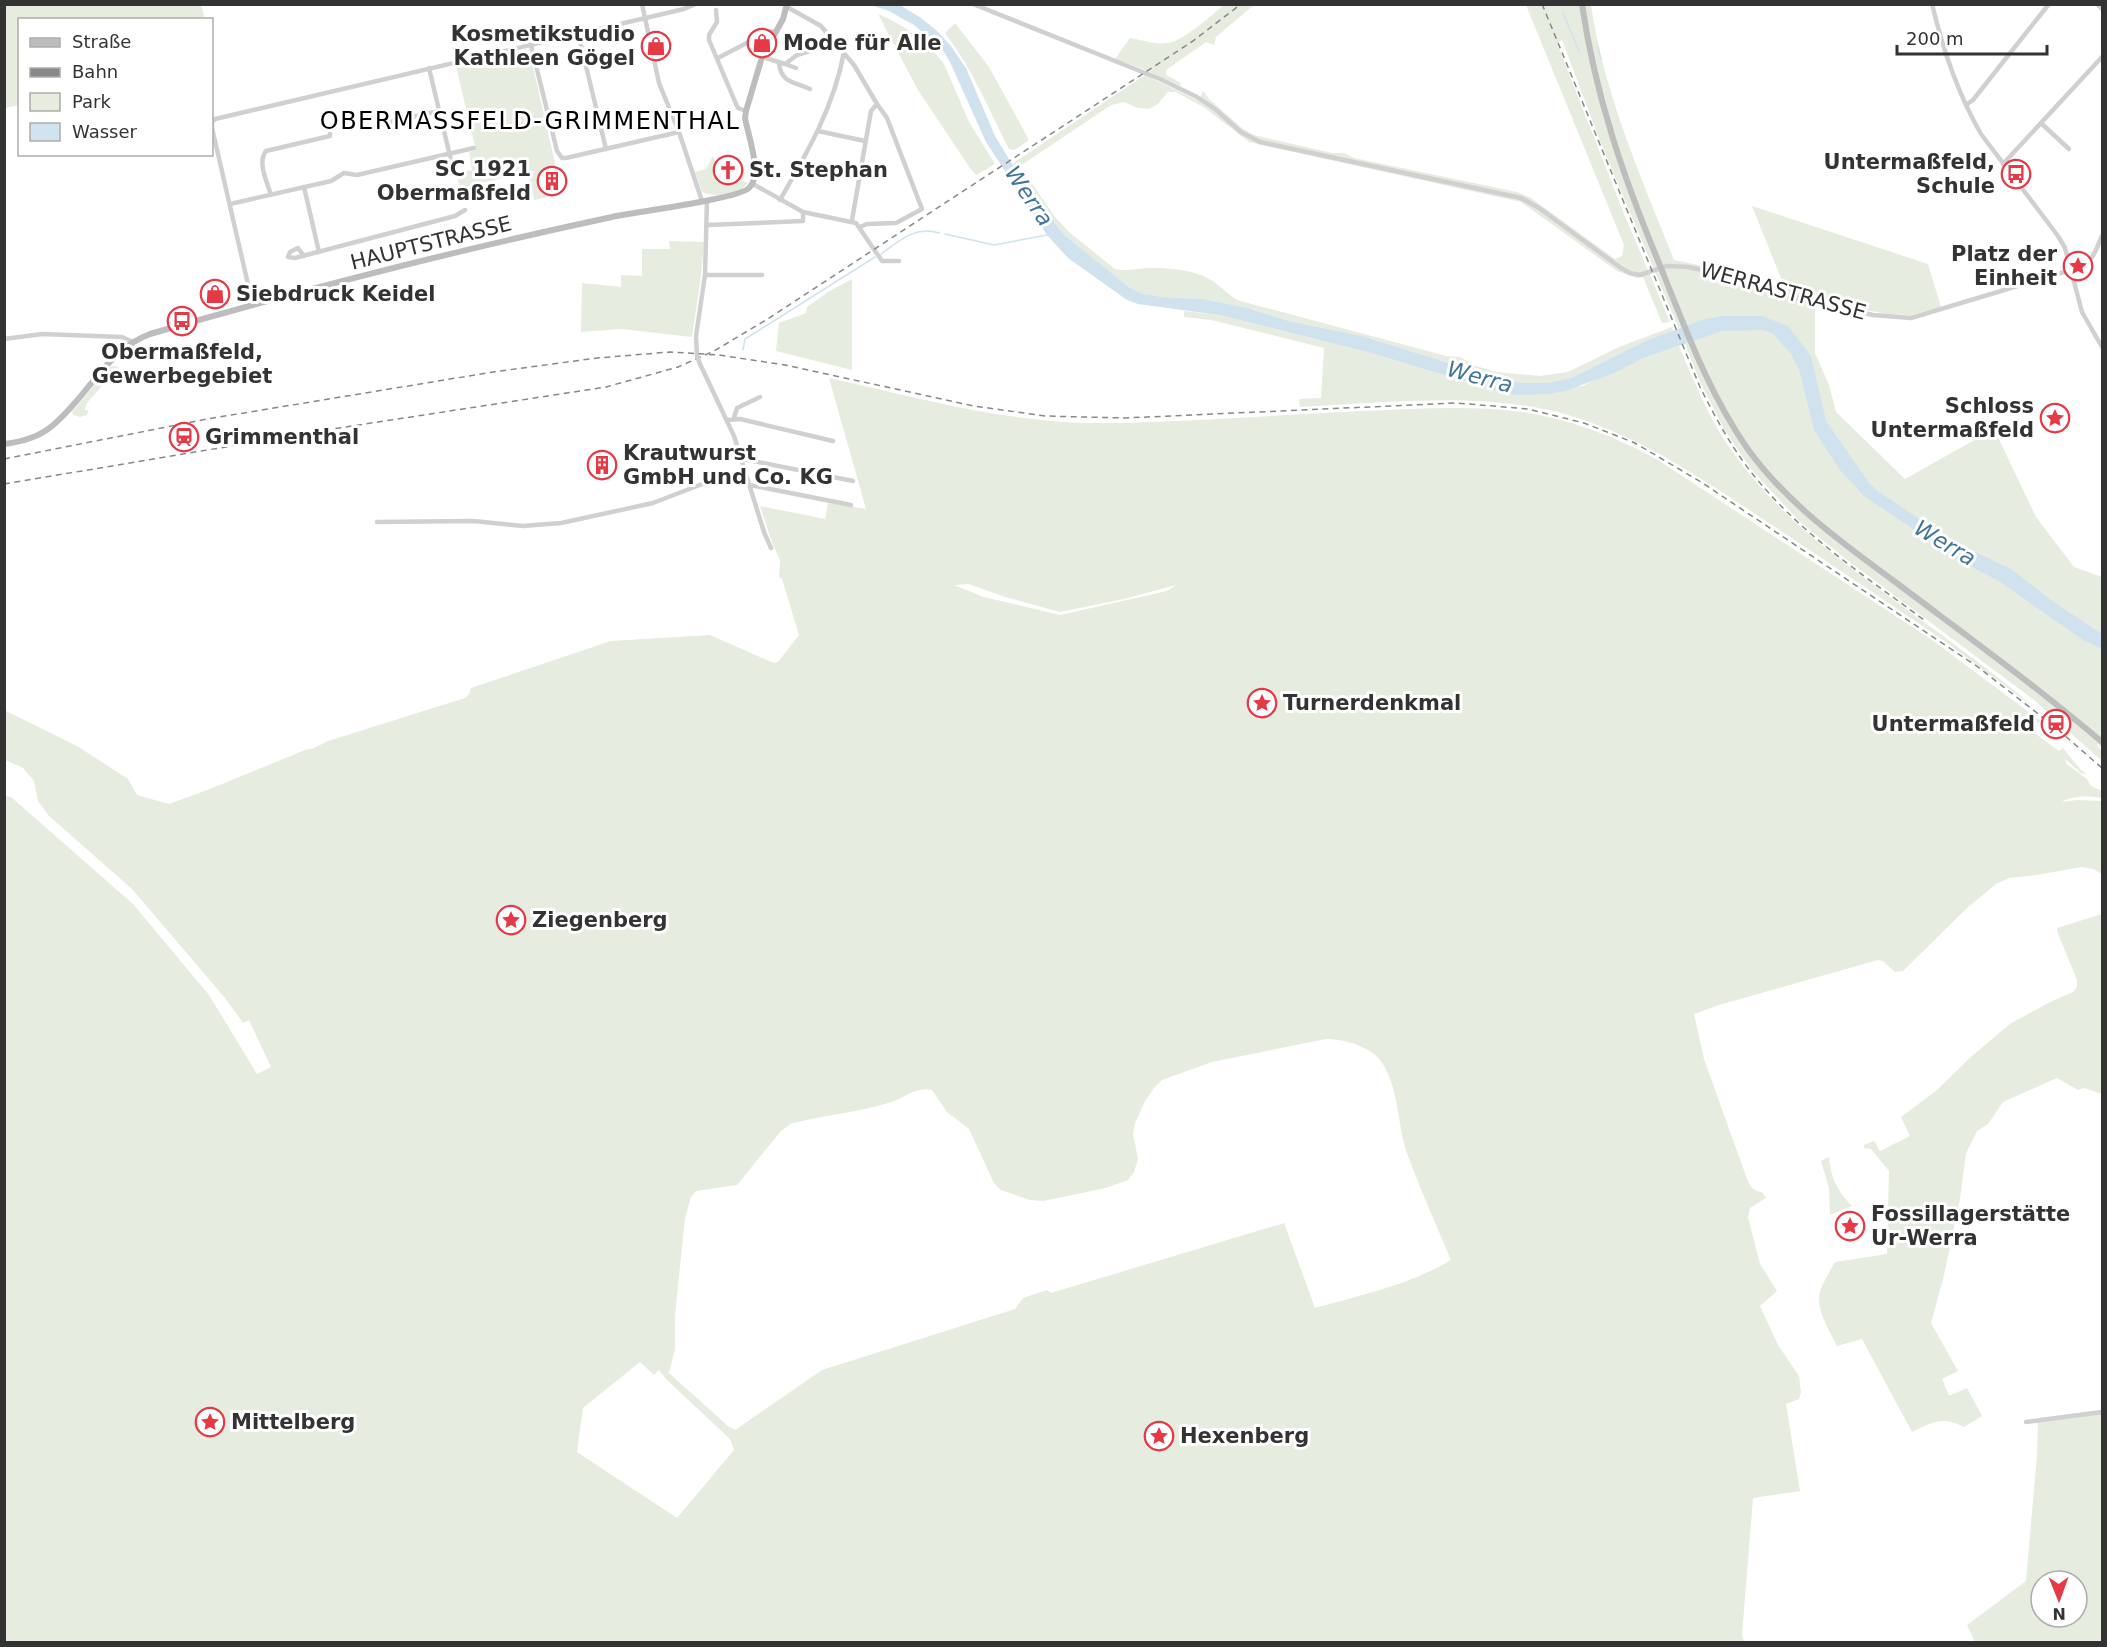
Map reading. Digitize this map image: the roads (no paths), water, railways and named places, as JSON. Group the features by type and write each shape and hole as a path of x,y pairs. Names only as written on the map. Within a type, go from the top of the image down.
{"main road":[{"path":"1582,4 1589,50 1608,125 1625,178 1698,358 1730,421 1748,449 1782,490 1831,534 2018,674 2103,742"},
{"path":"753,184 755,167 745,118 746,111 762,57 777,31 787,6"},
{"name":"HAUPTSTRASSE","path":"4,444 25,440 53,426 116,356 133,342 150,334 519,237 648,209 736,195 753,184"}],"street":[{"path":"642,4 659,83 705,200 708,225 705,275 696,336 697,356 743,459 764,532 771,548"},
{"path":"213,121 696,4"},
{"name":"WERRASTRASSE","path":"973,4 1160,79 1197,97 1250,138 1281,147 1521,198 1539,208 1621,268 1635,275 1646,274 1667,266 1703,270 1788,296 1873,315 1911,318 2087,264 2102,237"},
{"path":"1932,4 1945,51 1966,105 1981,134 2065,248 2082,312 2103,347"},
{"path":"1966,105 1973,100 2049,4"},
{"path":"2097,4 2103,9"},
{"path":"787,6 821,26 860,73 887,118 922,209 896,223 867,224 860,227"},
{"path":"716,10 717,22 709,35 709,40 738,108 746,111"},
{"path":"718,58 768,32 777,31"},
{"path":"578,33 606,149"},
{"path":"531,45 559,155 566,158 679,132"},
{"path":"810,89 783,77 780,72 782,64 816,49"},
{"path":"780,200 818,131 834,95 844,52"},
{"path":"762,57 796,68"},
{"path":"2003,164 2103,57"},
{"path":"429,68 454,173"},
{"path":"852,220 871,111 877,104"},
{"path":"376,123 377,125 439,111"},
{"path":"2042,124 2069,150"},
{"path":"818,131 865,141"},
{"path":"213,132 253,306"},
{"path":"271,195 262,162 264,153 330,136 330,134"},
{"path":"230,204 331,181 344,173 357,175 474,148"},
{"path":"753,184 803,212 852,220 860,227 882,261 899,261"},
{"path":"304,187 319,252"},
{"path":"304,256 455,216 465,210"},
{"path":"708,225 803,221 803,212"},
{"path":"705,275 762,275"},
{"path":"4,339 51,334 122,338 133,342"},
{"path":"734,418 737,408 760,396"},
{"path":"727,420 734,418 833,441"},
{"path":"743,459 853,482"},
{"path":"377,522 474,521 523,526 561,523 652,503 710,481 746,471"},
{"path":"750,485 851,505"},
{"path":"2026,1422 2103,1412"}],"water":[{"name":"Werra","path":"871,5 900,5 936,30 951,46 966,68 995,136 1012,164 1063,234 1129,287 1143,294 1203,299 1244,307 1289,321 1362,336 1494,377 1522,383 1547,383 1571,378 1645,341 1702,320 1721,316 1762,316 1788,326 1811,356 1826,421 1870,484 1954,542 2011,569 2055,603 2102,634 2102,649 2083,640 1999,581 1944,553 1927,538 1865,497 1840,470 1814,430 1799,369 1791,354 1773,334 1764,330 1722,331 1644,358 1612,374 1565,391 1516,395 1371,353 1219,315 1138,304 1127,300 1068,258 1047,235 986,142 942,49 914,25 889,11"}],"waterway":[{"path":"1563,13 1579,51"},
{"path":"1598,47 1601,59"},
{"path":"881,254 915,233 923,231 939,233"},
{"name":"Werra","path":"945,234 994,245 1047,235"},
{"path":"743,350 745,339 875,257"}],"railway":[{"path":"4,484 339,428 606,387 678,367 714,351 766,320 1193,41 1241,4"},
{"path":"1542,4 1700,387 1732,445 1755,477 1793,518 1835,554 1924,620"},
{"path":"4,459 207,419 493,372 597,358 670,352 719,355 785,365 974,406 1045,416 1125,418 1456,403 1528,409 1584,423 1635,443 1701,482 1978,667 2055,727 2102,768"}],"place":[{"name":"Mode für Alle","path":"762,43"},
{"name":"Kosmetikstudio Kathleen Gögel","path":"656,46"},
{"name":"St. Stephan","path":"728,170"},
{"name":"Untermaßfeld, Schule","path":"2016,174"},
{"name":"SC 1921 Obermaßfeld","path":"552,181"},
{"name":"Platz der Einheit","path":"2078,266"},
{"name":"Siebdruck Keidel","path":"215,294"},
{"name":"Obermaßfeld, Gewerbegebiet","path":"182,321"},
{"name":"Schloss Untermaßfeld","path":"2055,418"},
{"name":"Grimmenthal","path":"184,437"},
{"name":"Krautwurst GmbH und Co. KG","path":"602,465"},
{"name":"Turnerdenkmal","path":"1262,703"},
{"name":"Untermaßfeld","path":"2056,724"},
{"name":"Ziegenberg","path":"511,920"},
{"name":"Fossillagerstätte Ur-Werra","path":"1850,1226"},
{"name":"Mittelberg","path":"210,1422"},
{"name":"Hexenberg","path":"1159,1436"}],"district":[{"name":"OBERMASSFELD-GRIMMENTHAL","path":"530,121"}]}
